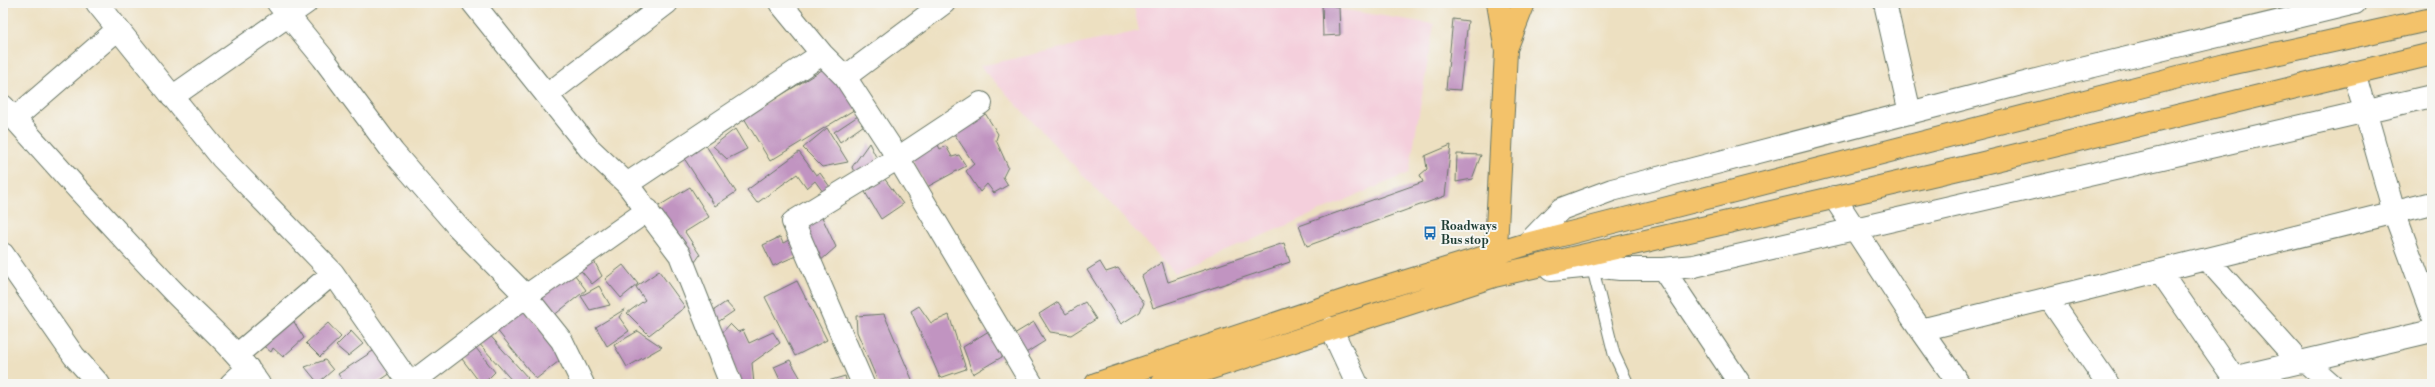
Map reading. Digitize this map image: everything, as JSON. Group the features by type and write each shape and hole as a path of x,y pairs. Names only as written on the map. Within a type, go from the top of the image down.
{"main road":[{"path":"1494,276 1506,50 1498,3"},
{"path":"1506,50 1524,3"},
{"path":"1096,384 1361,295 1527,244 2225,65 2432,19"},
{"path":"1162,384 1494,276 1978,164 2432,54"}],"street":[{"path":"97,3 222,158 333,273 410,384 526,296 648,210"},
{"path":"172,97 283,9 306,3"},
{"path":"473,3 589,148 627,184 648,210 680,255 731,384"},
{"path":"547,95 667,3"},
{"path":"780,3 822,54 845,77 898,158 1032,384"},
{"path":"845,77 944,3"},
{"path":"1885,3 1910,113"},
{"path":"1527,244 1561,209 1612,190 2044,78 2355,3"},
{"path":"283,9 323,58 392,152 458,227 526,296 562,341 583,384"},
{"path":"118,29 8,113 57,169 168,287 248,369"},
{"path":"627,184 822,54"},
{"path":"2354,72 2394,212 2432,315"},
{"path":"1494,276 1592,266 1620,269 1663,269 1694,266 2432,96"},
{"path":"862,384 793,222 898,158 981,103"},
{"path":"1834,198 1921,330 1959,384"},
{"path":"1921,330 2432,203"},
{"path":"3,254 74,356 99,384"},
{"path":"2207,259 2300,362 2307,363 2331,384"},
{"path":"1663,269 1740,384"},
{"path":"2160,270 2235,381 2300,362 2432,331"},
{"path":"231,384 248,369 333,273"},
{"path":"2050,298 2108,384"},
{"path":"1331,328 1357,384"}],"lane":[{"path":"1592,266 1614,354 1628,384"}],"shaded area":[{"path":"1133,3 1301,3 1434,24 1409,173 1175,273 980,66 1139,31"}],"building":[{"path":"1322,3 1339,7 1340,35 1323,36"},
{"path":"1453,19 1468,21 1460,90 1446,89"},
{"path":"830,65 857,108 770,161 744,118"},
{"path":"983,110 998,134 996,140 1008,167 1003,177 1008,185 994,193 987,184 980,192 966,171 974,164 951,129"},
{"path":"858,116 867,123 840,142 834,132"},
{"path":"827,128 848,162 822,167 803,148"},
{"path":"735,129 747,149 727,159 713,146"},
{"path":"701,138 736,192 715,206 680,152"},
{"path":"869,143 879,163 855,175 852,167"},
{"path":"937,143 940,149 946,146 952,157 959,155 966,166 927,187 911,157"},
{"path":"1451,145 1445,196 1307,246 1299,226 1423,182 1420,175 1427,169 1425,156"},
{"path":"799,152 816,175 820,173 830,187 823,192 815,181 807,188 797,174 757,203 747,190"},
{"path":"1457,154 1481,155 1472,179 1456,182"},
{"path":"884,178 903,204 881,219 865,192"},
{"path":"690,187 709,217 685,232 700,255 693,265 657,207"},
{"path":"821,215 836,247 818,263 800,225"},
{"path":"780,237 783,243 791,239 798,255 773,266 763,245"},
{"path":"1284,243 1290,262 1153,308 1142,276 1162,262 1168,282"},
{"path":"593,259 602,276 592,284 578,267"},
{"path":"1100,262 1106,272 1118,268 1144,303 1140,312 1121,324 1087,270"},
{"path":"623,265 638,284 621,298 605,279"},
{"path":"572,271 586,290 553,316 538,296"},
{"path":"659,271 685,307 649,335 627,313 645,300 636,287"},
{"path":"797,281 827,340 795,356 765,297"},
{"path":"599,286 610,305 590,310 581,296"},
{"path":"726,302 734,311 715,324 710,313"},
{"path":"1058,302 1066,314 1085,302 1096,319 1071,335 1050,332 1039,314"},
{"path":"919,306 931,323 949,315 966,369 940,378 911,311"},
{"path":"523,307 563,358 536,379 496,329"},
{"path":"625,309 619,317 629,331 607,346 596,327"},
{"path":"884,314 914,384 879,384 857,332 856,316"},
{"path":"291,317 304,338 283,357 273,348 271,352 261,344"},
{"path":"1034,322 1045,341 1021,356 1009,337"},
{"path":"328,323 341,337 320,357 306,343"},
{"path":"730,324 738,332 743,330 749,343 773,332 780,343 752,363 754,384 740,384 720,335"},
{"path":"992,329 1007,354 973,374 963,347"},
{"path":"351,331 363,344 348,356 336,346"},
{"path":"486,331 528,378 522,384 515,384 476,340"},
{"path":"638,331 662,347 627,367 614,345"},
{"path":"472,343 495,372 483,384 481,384 459,355"},
{"path":"376,349 391,373 375,384 345,384 338,374"},
{"path":"325,360 333,370 318,383 305,367"},
{"path":"790,360 804,384 782,384 774,367"},
{"path":"845,376 847,384 818,384"},
{"path":"504,377 508,384 491,384"}],"place":[{"name":"Roadways Bus stop","path":"1430,233"}]}
